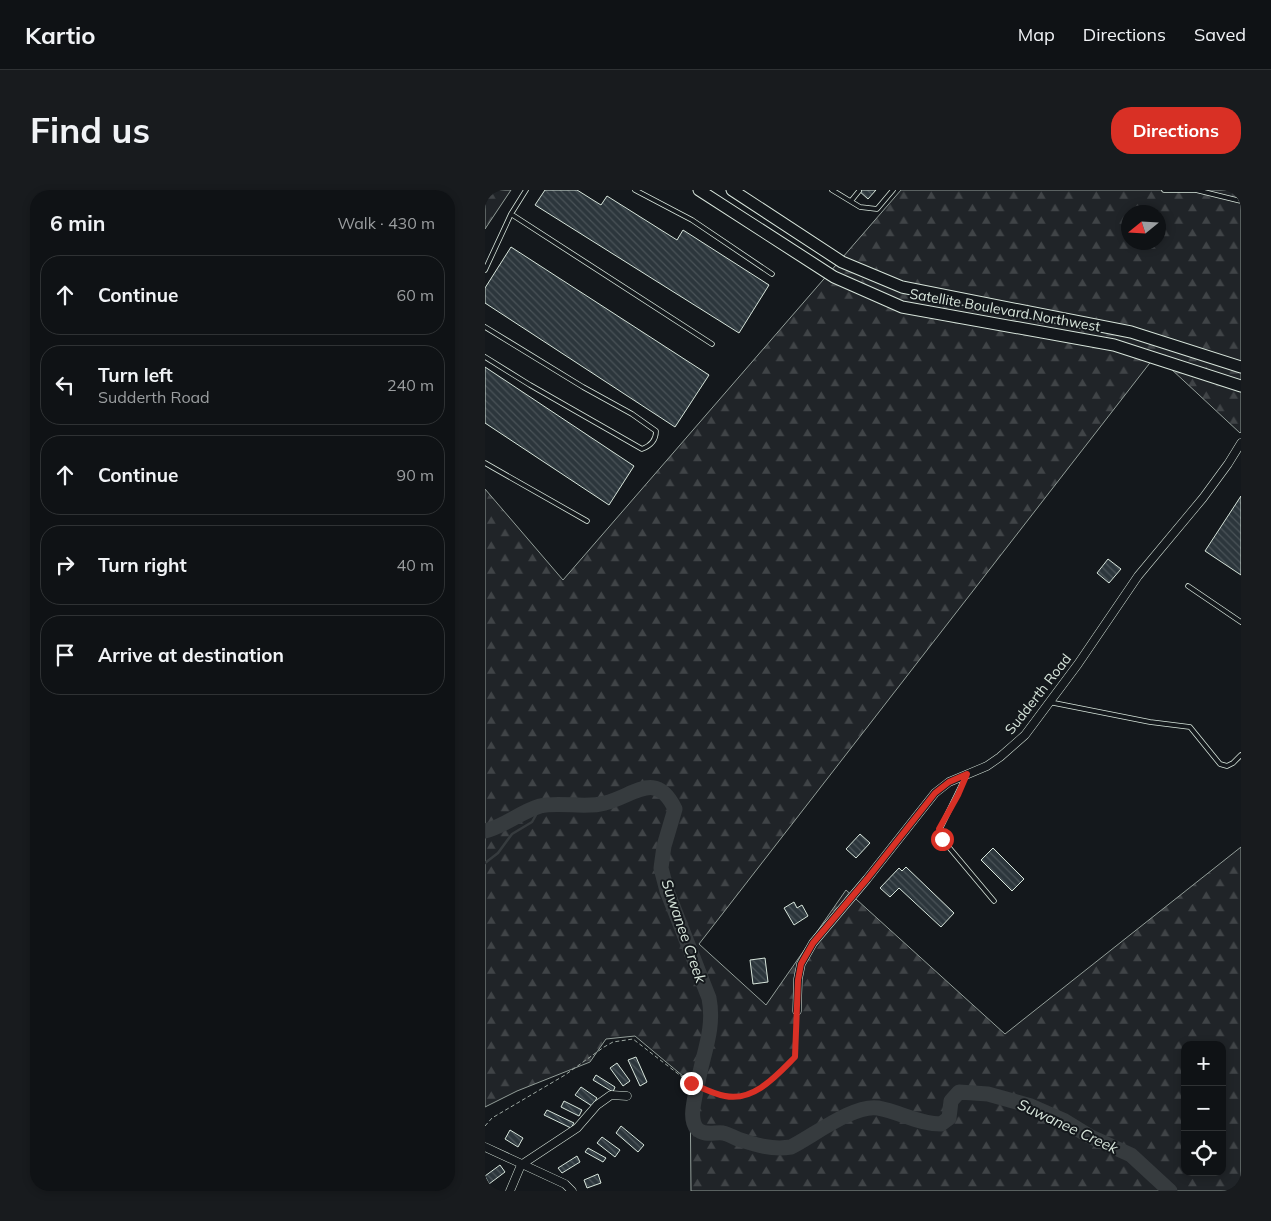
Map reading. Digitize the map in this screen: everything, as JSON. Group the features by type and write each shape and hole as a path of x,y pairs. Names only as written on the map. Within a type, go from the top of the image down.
{"main road":[{"name":"Satellite Boulevard Northwest","path":"699,190 834,277 902,307 1113,345 1241,386"},
{"name":"Satellite Boulevard Northwest","path":"732,190 842,262 902,287 1131,332 1241,368"}],"street":[{"name":"Sudderth Road","path":"797,1011 798,980 801,964 813,943 867,879 935,793 949,782 987,766 1025,735 1078,664 1138,576 1203,498 1229,464 1241,443"},
{"path":"510,1191 521,1165 577,1128 597,1105 611,1095 627,1096"},
{"path":"485,1147 565,1184 572,1191"}],"lane":[{"path":"485,270 511,214 526,190"},
{"path":"635,190 692,220 773,274"},
{"path":"832,190 860,206 877,209 893,190"},
{"path":"1165,190 1196,190 1241,201"},
{"path":"851,201 859,191"},
{"path":"511,214 712,344"},
{"path":"789,248 799,234"},
{"path":"485,327 583,388 633,414 656,431 656,436 649,447 642,449 485,357"},
{"path":"485,463 587,521"},
{"path":"1188,586 1241,622"},
{"path":"1049,702 1150,722 1190,727 1221,764 1227,766 1241,755"},
{"path":"967,774 958,795 939,829 942,839 994,901"}],"path":[{"path":"485,1126 492,1118 565,1075 604,1047 613,1042 633,1039 691,1083 726,1096 745,1095 775,1078 795,1057 797,1011"}],"green space":[{"path":"485,190 511,190 485,229"},
{"path":"901,190 1241,190 1241,432 1156,355 699,944 766,1005 846,890 1005,1034 1241,847 1241,1191 691,1191 690,1082 635,1036 606,1039 590,1062 517,1091 485,1107 485,489 563,580"}],"building":[{"path":"545,190 577,190 601,205 607,196 677,240 683,230 769,285 739,333 535,205"},
{"path":"858,190 876,190 868,199"},
{"path":"511,247 709,375 675,427 485,303 485,288"},
{"path":"485,367 634,466 609,505 485,423"},
{"path":"1241,496 1241,575 1205,551"},
{"path":"1108,559 1121,569 1109,583 1097,573"},
{"path":"860,834 870,843 856,858 846,849"},
{"path":"993,848 1024,879 1012,891 981,860"},
{"path":"906,867 954,913 941,927 899,888 890,897 880,888 899,868 902,871"},
{"path":"794,902 797,908 802,905 808,916 794,925 784,908"},
{"path":"765,958 768,982 753,984 750,960"},
{"path":"636,1057 647,1082 640,1086 628,1060"},
{"path":"617,1063 630,1081 623,1086 610,1068"},
{"path":"596,1075 615,1087 613,1092 593,1080"},
{"path":"581,1087 597,1098 592,1106 575,1095"},
{"path":"564,1101 582,1110 579,1116 561,1107"},
{"path":"547,1110 574,1123 571,1128 544,1115"},
{"path":"621,1126 644,1145 638,1152 616,1133"},
{"path":"510,1130 523,1138 518,1147 505,1139"},
{"path":"602,1137 620,1150 615,1157 597,1143"},
{"path":"588,1148 606,1158 603,1162 585,1152"},
{"path":"577,1156 580,1162 562,1173 558,1168"},
{"path":"500,1165 505,1172 489,1184 485,1176"},
{"path":"598,1174 601,1183 587,1188 584,1180"}],"waterway":[{"name":"Suwanee Creek","path":"485,831 540,806 556,804 597,805 616,800 644,788 660,790 668,797 675,809 664,846 661,868 667,891 709,998 711,1020 698,1082"},
{"path":"485,863 498,853 512,834 532,822 541,806"},
{"name":"Suwanee Creek","path":"696,1091 693,1121 697,1129 706,1133 723,1133 751,1143 777,1148 791,1147 834,1122 868,1108 878,1108 917,1120 941,1124 949,1118 951,1101 959,1092 988,1094 1031,1106 1063,1120 1089,1136 1131,1155 1170,1191"}],"route":[{"path":"691,1083 726,1096 745,1095 775,1078 795,1057 798,980 801,964 813,943 867,879 935,793 949,782 967,774 958,795 939,829 942,839"}]}
